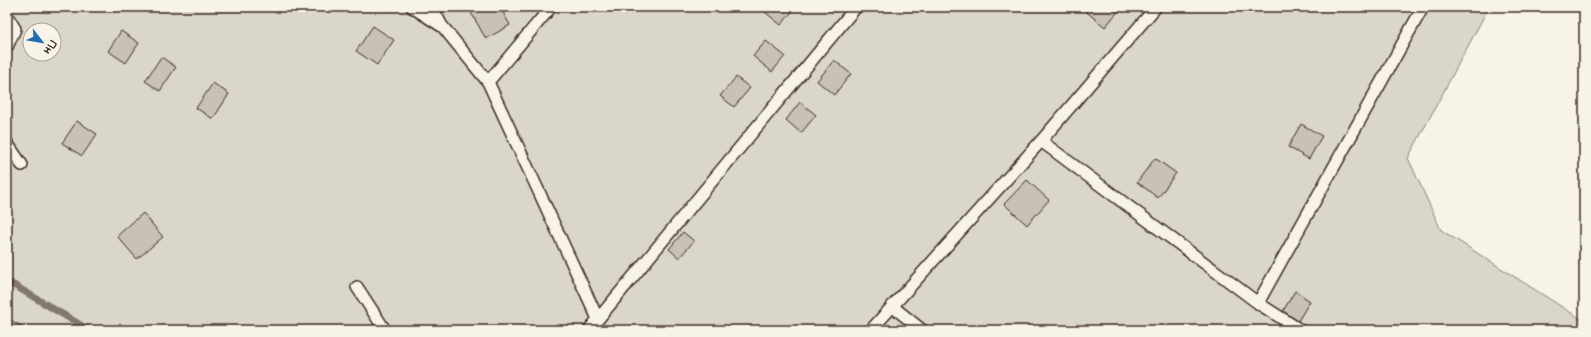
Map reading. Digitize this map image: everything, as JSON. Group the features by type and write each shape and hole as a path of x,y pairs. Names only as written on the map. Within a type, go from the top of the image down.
{"lane":[{"path":"412,7 443,27"},
{"path":"432,7 443,27 488,82 598,319"},
{"path":"488,82 551,7"},
{"path":"589,330 856,7"},
{"path":"871,330 1041,141 1156,7"},
{"path":"1258,303 1423,7"},
{"path":"7,16 15,29 7,47"},
{"path":"1041,141 1258,303 1300,330"},
{"path":"7,143 22,165"},
{"path":"357,287 385,330"},
{"path":"892,306 922,330"}],"shaded area":[{"path":"7,7 1489,7 1408,158 1441,230 1584,321 1584,330 7,330"}],"building":[{"path":"472,7 500,7 510,25 486,39 469,9"},
{"path":"769,7 796,7 781,25 765,12"},
{"path":"1084,7 1122,7 1105,27 1083,9"},
{"path":"373,26 394,40 377,65 356,51"},
{"path":"121,31 139,43 126,63 108,51"},
{"path":"766,41 785,56 772,72 753,56"},
{"path":"161,57 176,67 160,91 145,81"},
{"path":"834,60 851,74 834,95 817,81"},
{"path":"736,77 750,88 734,107 720,96"},
{"path":"213,83 229,94 213,119 196,108"},
{"path":"800,102 816,115 801,133 786,120"},
{"path":"77,121 97,134 82,156 62,143"},
{"path":"1301,124 1322,136 1309,159 1288,147"},
{"path":"1155,158 1176,173 1158,198 1137,182"},
{"path":"1027,180 1049,200 1027,225 1004,204"},
{"path":"143,213 163,237 137,259 117,236"},
{"path":"683,232 694,241 679,258 669,249"},
{"path":"1295,291 1310,301 1298,321 1283,311"},
{"path":"7,318 23,327 22,330 7,330"}],"waterway":[{"path":"7,281 89,330"}]}
